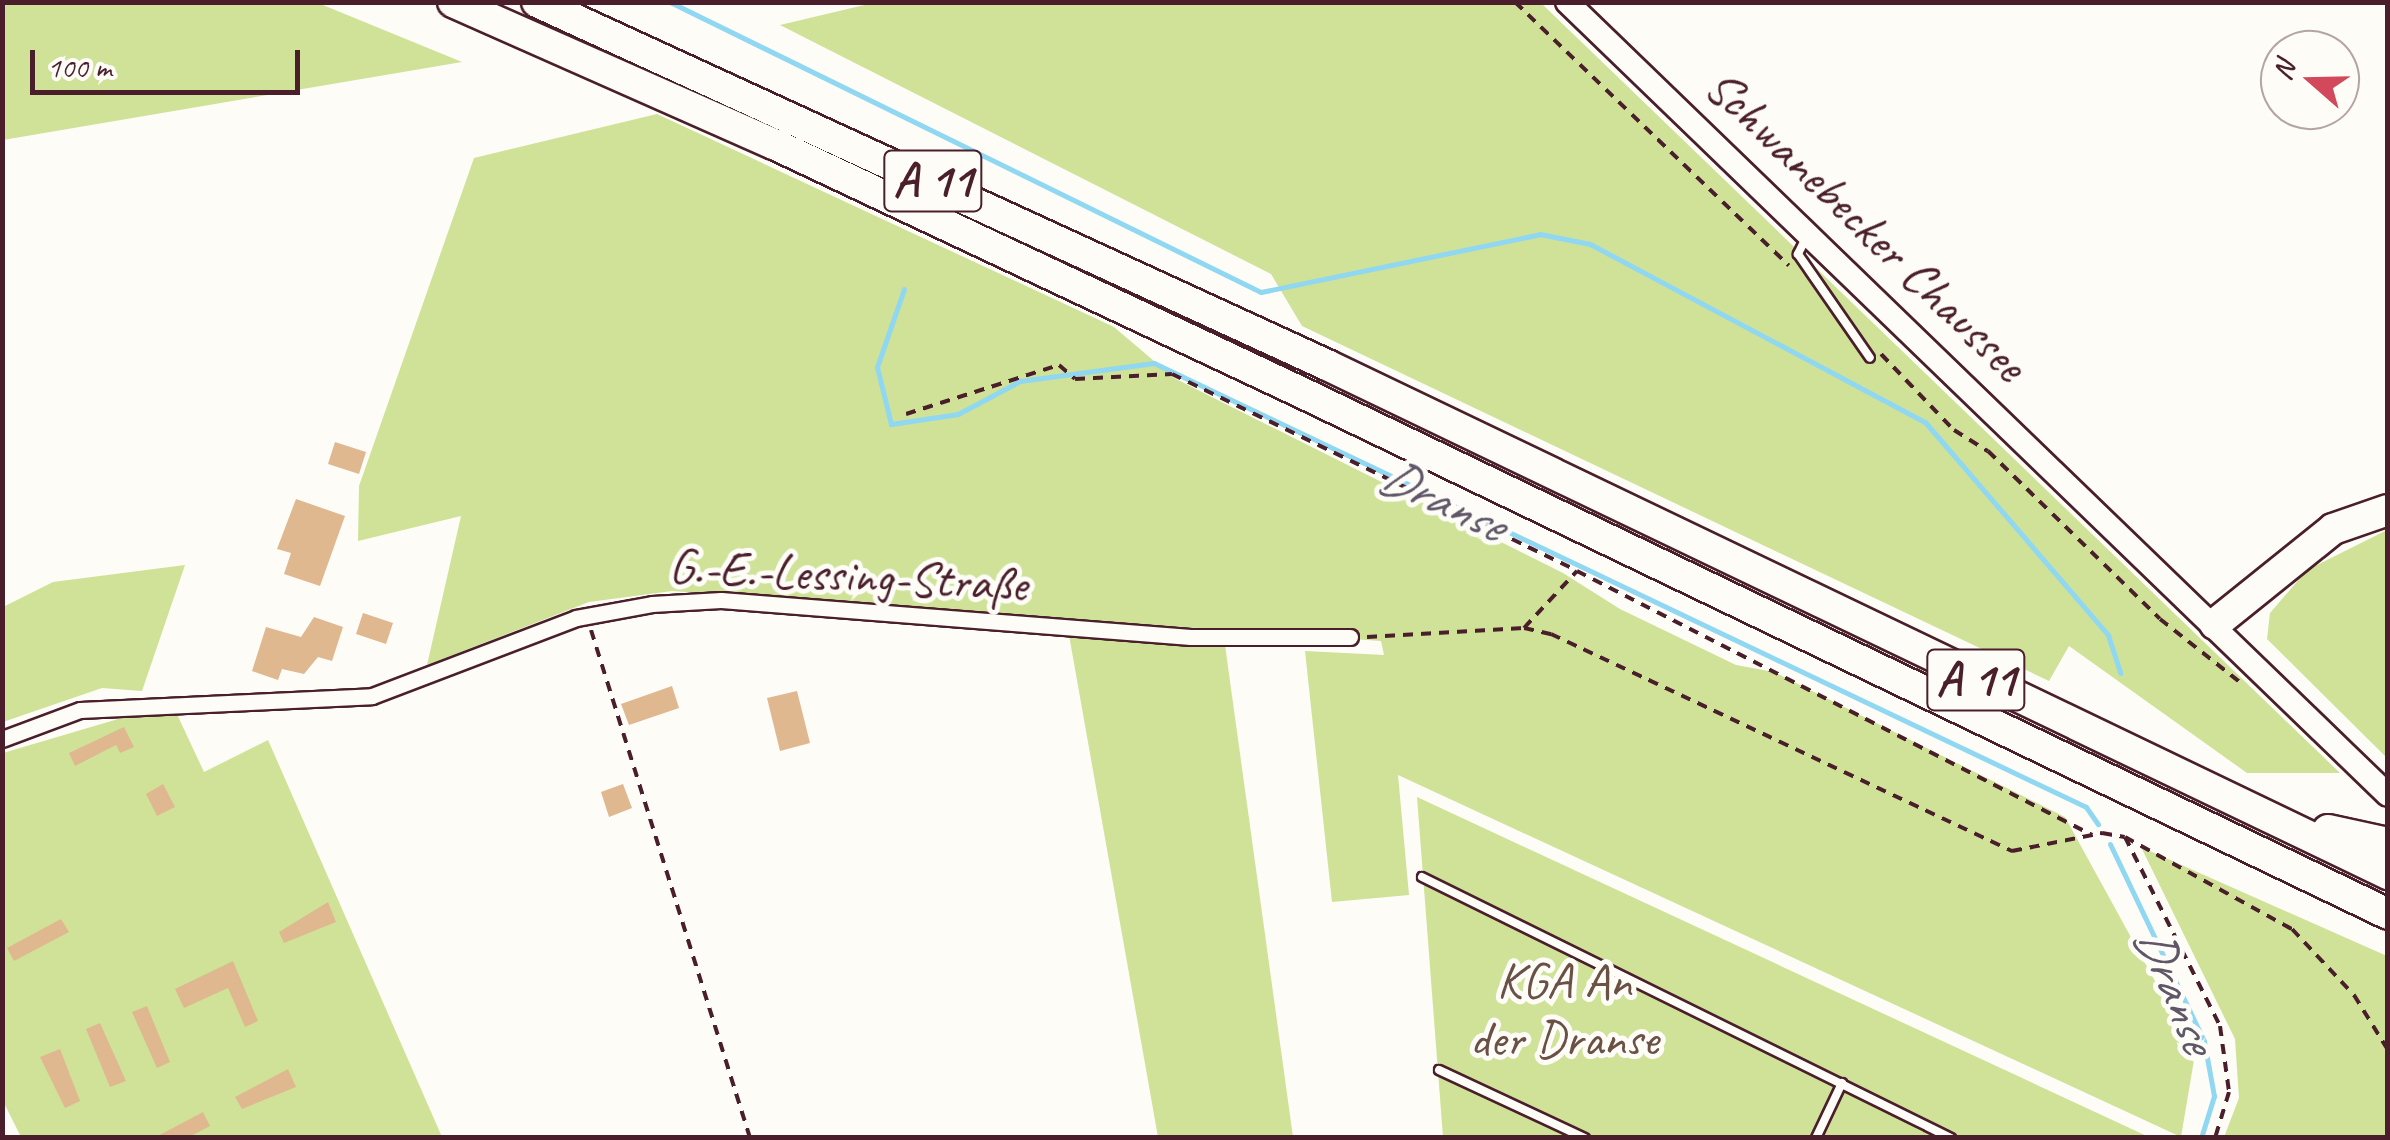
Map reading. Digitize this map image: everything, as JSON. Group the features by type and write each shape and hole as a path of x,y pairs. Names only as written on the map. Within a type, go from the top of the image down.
{"highway":[{"name":"A 11","path":"454,2 1184,337 2388,914"},
{"name":"A 11","path":"536,2 1327,365 2218,796 2388,874"},
{"path":"2215,624 2308,545 2346,523 2388,510"},
{"path":"2218,796 2388,843"}],"main road":[{"name":"Schwanebecker Chaussee","path":"1566,2 2103,514 2388,796"}],"street":[{"name":"G.-E.-Lessing-Straße","path":"2,739 80,710 372,696 587,616 652,604 722,600 1190,637 1350,638"}],"lane":[{"path":"1809,231 1798,254 1870,358"},
{"path":"1422,877 1951,1138"},
{"path":"1439,1070 1585,1138"},
{"path":"1816,1138 1842,1084"}],"path":[{"path":"906,414 1009,377 1060,365 1071,369 1075,379 1172,374 1577,571 2092,834"},
{"path":"1524,628 1577,571"},
{"path":"587,616 750,1138"},
{"path":"1350,638 1524,628 1551,634 2012,851 2092,834 2125,838 2292,929 2354,995 2388,1050"},
{"path":"2125,838 2220,1026 2230,1092 2214,1138"}],"green space":[{"path":"3,2 318,3 462,62 3,140"},
{"path":"877,2 1541,3 2340,773 2247,773 2069,646 2049,681 1302,326 1271,274 780,25"},
{"path":"657,114 1114,327 1174,378 1563,573 1620,609 1736,665 1774,672 2065,817 2195,1054 2181,1137 1398,775 1409,895 1332,902 1305,651 1384,655 1381,641 672,591 589,602 427,665 461,516 358,541 359,486 474,158"},
{"path":"2387,530 2387,758 2267,639 2270,613 2307,570"},
{"path":"185,565 142,691 102,688 3,722 3,607 53,582"},
{"path":"1069,635 1225,645 1293,1137 1158,1137"},
{"path":"152,709 175,710 204,772 268,740 442,1137 21,1137 3,1101 3,753"},
{"name":"KGA An der Dranse","path":"1417,797 2149,1137 1443,1137"},
{"path":"2141,847 2387,956 2387,1137 2224,1137 2239,1098 2235,1039"}],"building":[{"path":"335,442 366,452 359,474 328,464"},
{"path":"296,499 345,516 320,586 284,574 291,553 277,549"},
{"path":"363,613 393,623 386,644 356,634"},
{"path":"314,617 343,627 332,661 318,657 304,674 282,669 278,680 252,671 266,627 301,637"},
{"path":"672,686 679,708 629,725 621,704"},
{"path":"797,691 810,743 780,751 767,698"},
{"path":"124,727 134,747 120,753 116,745 75,766 69,753"},
{"path":"163,784 175,807 157,816 146,794"},
{"path":"623,784 632,808 609,817 601,792"},
{"path":"328,902 336,922 284,943 279,932"},
{"path":"61,919 69,932 14,961 7,948"},
{"path":"233,961 258,1021 245,1027 228,988 184,1008 175,989"},
{"path":"147,1006 170,1062 157,1068 132,1012"},
{"path":"100,1023 126,1081 110,1087 86,1029"},
{"path":"60,1049 80,1101 65,1108 40,1057"},
{"path":"288,1069 296,1087 242,1109 235,1097"},
{"path":"203,1112 210,1126 187,1138 154,1138"}],"waterway":[{"path":"670,2 1261,292 1540,234 1590,244 1925,422 2108,635 2120,673"},
{"name":"Dranse","path":"904,289 877,367 891,424 958,414 1020,381 1154,363 2086,807 2098,824"},
{"name":"Dranse","path":"2110,844 2204,1041 2214,1096 2201,1138"}]}
